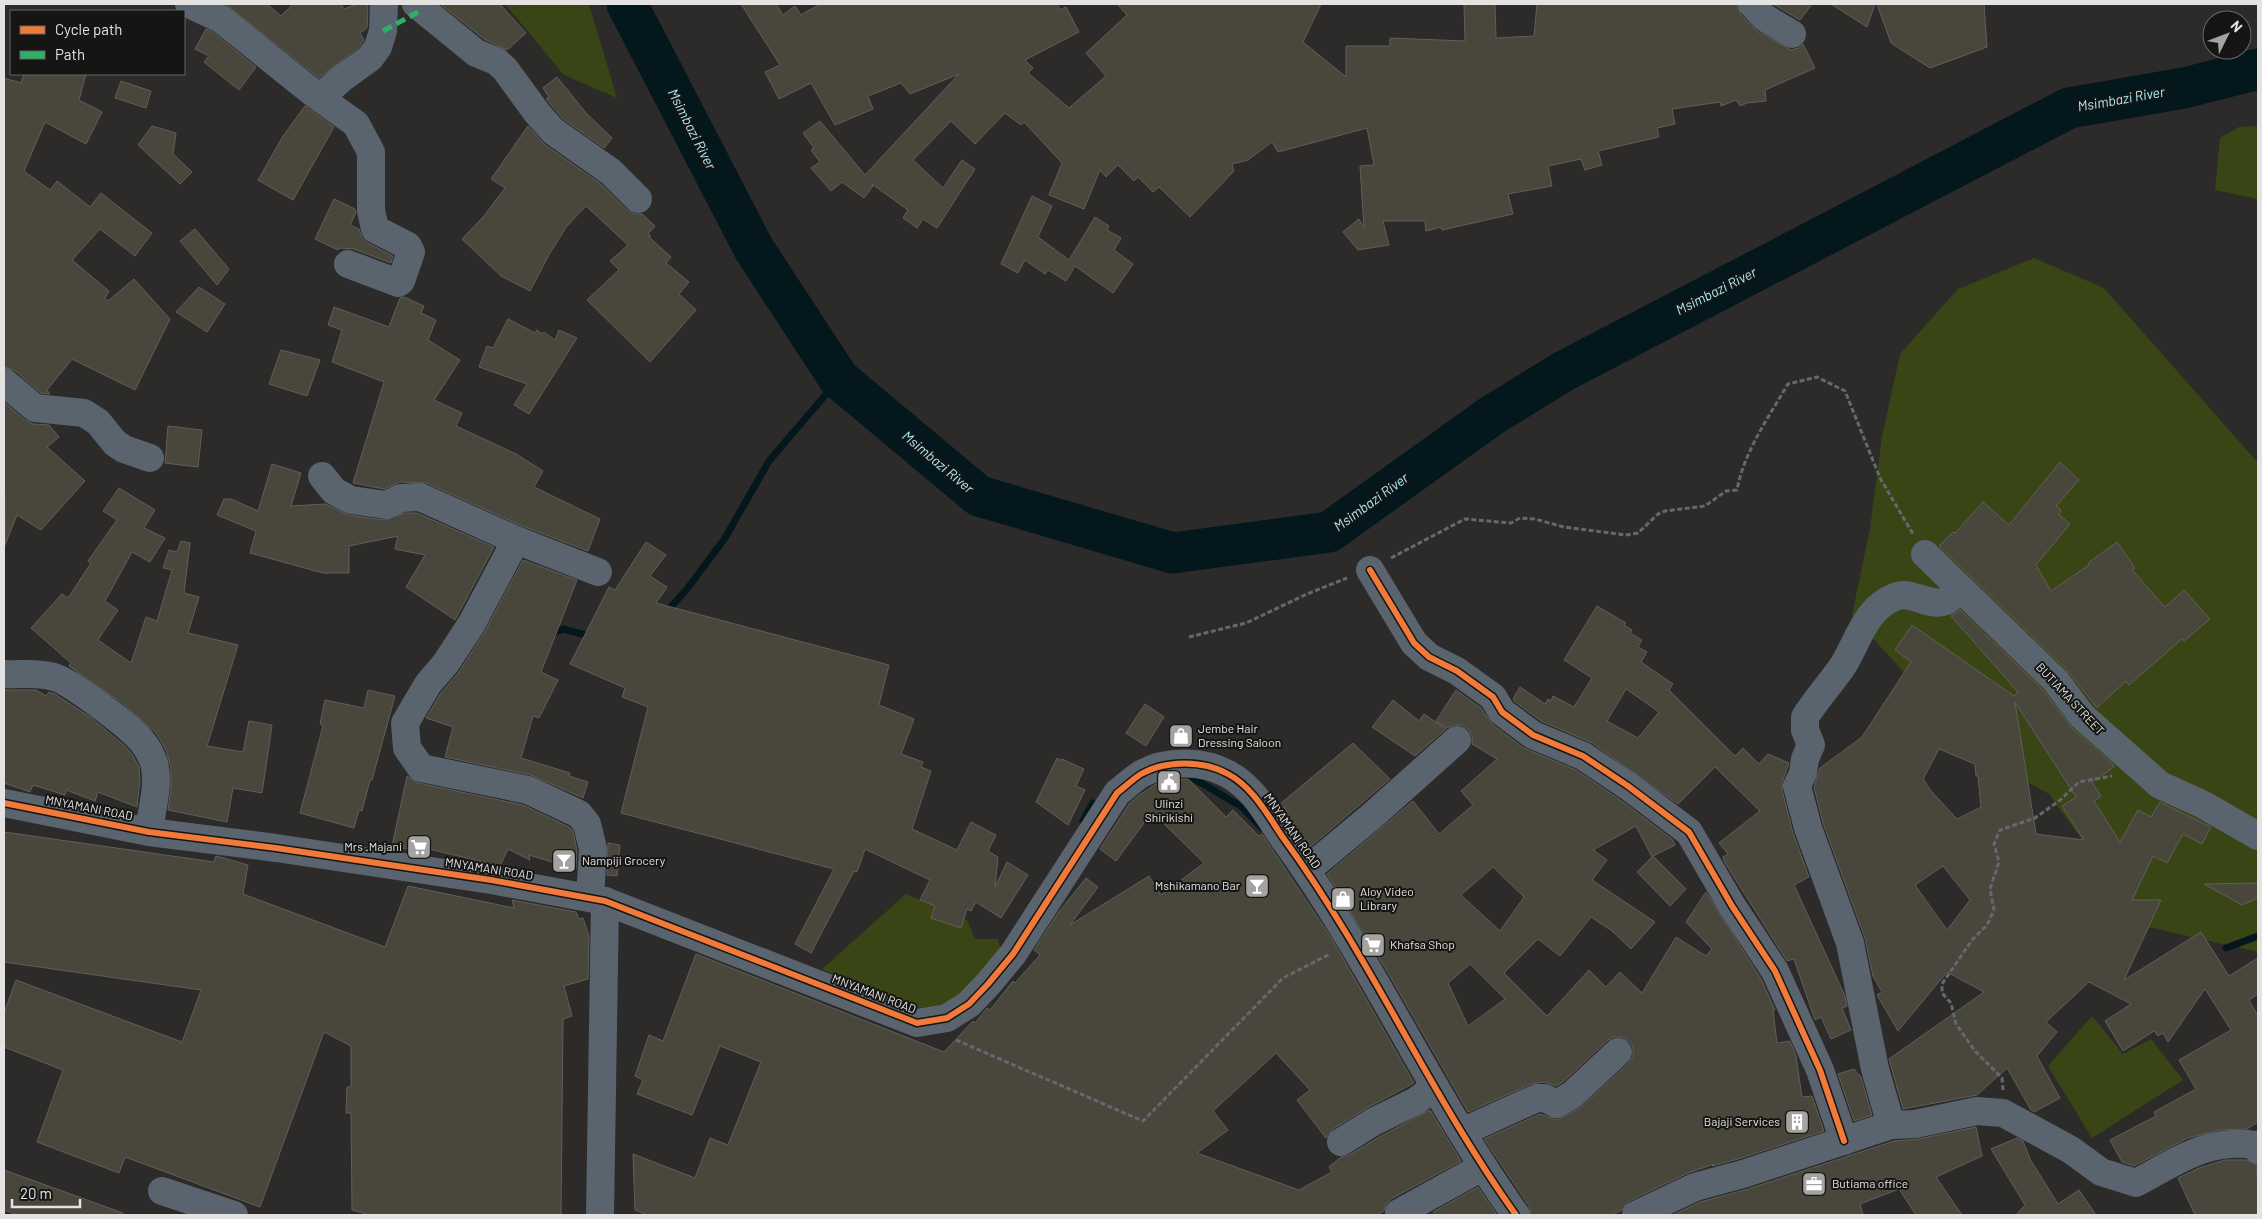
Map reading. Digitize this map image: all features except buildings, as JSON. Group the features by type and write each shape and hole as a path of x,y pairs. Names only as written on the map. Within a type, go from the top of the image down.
{"street":[{"path":"189,4 221,19 317,96 321,97 356,124 371,152 371,210 375,229 411,248 401,281 398,283 348,264"},
{"path":"321,97 341,79 370,58 378,47 383,31 384,4"},
{"path":"416,4 476,54 496,61 505,69 536,113 553,132 611,172 638,200"},
{"path":"1752,4 1765,18 1792,34"},
{"path":"4,382 35,408 84,414 98,422 115,443 124,449 150,458"},
{"path":"322,476 334,491 351,500 386,505 401,498 420,497 516,540 598,572"},
{"path":"516,540 472,623 446,663 428,684 405,723 407,748 421,768 528,790 579,814 587,824 593,848 598,900 600,1215"},
{"name":"BUTIAMA STREET","path":"1925,554 2055,680 2082,716 2160,786 2202,804 2258,836"},
{"path":"1370,570 1414,643 1421,651 1457,671 1493,697 1502,712 1533,735 1583,756 1689,832 1732,906 1775,971 1820,1070 1844,1141"},
{"path":"1891,1124 1875,1069 1850,944 1808,828 1797,786 1803,773 1810,745 1804,724 1805,717 1845,662 1852,644 1878,606 1898,596 1912,596 1939,603 1947,600 1961,589"},
{"path":"4,674 34,674 56,677 79,690 141,740 149,751 155,765 155,783 149,832"},
{"path":"1307,870 1372,816 1457,740"},
{"name":"MNYAMANI ROAD","path":"4,803 149,832 491,880 598,900 917,1023 947,1018 969,1004 988,984 1014,954 1117,793 1141,774 1169,764 1200,764 1228,774 1252,792 1307,870 1354,946 1482,1167 1516,1215"},
{"path":"1462,1132 1537,1098 1545,1098 1556,1104 1572,1095 1618,1052"},
{"path":"1341,1142 1373,1122 1416,1101 1435,1087"},
{"path":"1636,1215 1695,1187 1743,1174 1891,1124 1915,1124 1977,1110 2003,1113 2071,1150 2101,1172 2136,1183 2182,1158 2214,1144 2235,1142 2256,1145 2258,1150"},
{"path":"1398,1213 1482,1167"},
{"path":"162,1190 234,1215"}],"path":[{"path":"1189,637 1246,623 1307,594 1370,570 1464,519 1512,523 1520,518 1528,518 1564,527 1626,535 1638,533 1658,514 1665,511 1705,506 1726,491 1737,490 1740,472 1788,384 1818,377 1845,391 1880,478 1925,554"},
{"path":"2003,1113 2002,1078 1976,1051 1956,1024 1951,1002 1942,993 1942,984 1972,940 1987,926 1994,910 1990,889 1999,862 1994,844 2000,830 2035,818 2059,801 2080,782 2111,776 2120,778"},
{"path":"951,1038 1143,1120 1283,978 1343,947 1354,946"}],"green space":[{"path":"505,4 589,4 617,98 564,75"},
{"path":"2258,126 2258,199 2215,190 2220,138 2239,127"},
{"path":"2034,258 2104,288 2258,463 2258,952 2144,926 2049,794 1978,755 1852,615 1870,528 1882,437 1900,354 1958,289"},
{"path":"906,894 967,920 975,939 998,939 1002,954 949,1006 918,1008 868,992 822,969"},
{"path":"2092,1016 2123,1054 2151,1039 2183,1080 2092,1138 2048,1066"}],"waterway":[{"name":"Msimbazi River","path":"627,4 754,249 839,379 979,496 1173,553 1329,532 1491,416 1564,371 2069,108 2184,88 2258,69"},
{"path":"665,613 687,589 725,538 769,461 839,379"},
{"path":"549,634 563,629 594,637"},
{"path":"1186,774 1242,807 1262,828"},
{"path":"1083,821 1093,803"},
{"path":"2226,948 2258,936"}],"marked path":[{"path":"383,31 422,10"}],"cycle path":[{"path":"1370,570 1414,643 1429,657 1457,671 1493,697 1502,712 1533,735 1583,756 1628,786 1689,832 1732,906 1775,971 1820,1070 1844,1141"},
{"path":"4,803 149,832 276,848 491,880 605,901 917,1023 947,1018 969,1004 988,984 1013,954 1117,793 1135,778 1151,769 1173,764 1207,766 1218,769 1237,780 1253,795 1266,812 1345,931 1456,1122 1516,1215"}],"place":[{"name":"Jembe Hair Dressing Saloon","path":"1181,736"},
{"name":"Ulinzi Shirikishi","path":"1169,782"},
{"name":"Mrs .Majani","path":"419,847"},
{"name":"Nampiji Grocery","path":"564,861"},
{"name":"Mshikamano Bar","path":"1257,886"},
{"name":"Aloy Video Library","path":"1343,899"},
{"name":"Khafsa Shop","path":"1373,945"},
{"name":"Bajaji Services","path":"1797,1122"},
{"name":"Butiama office","path":"1814,1184"}]}
